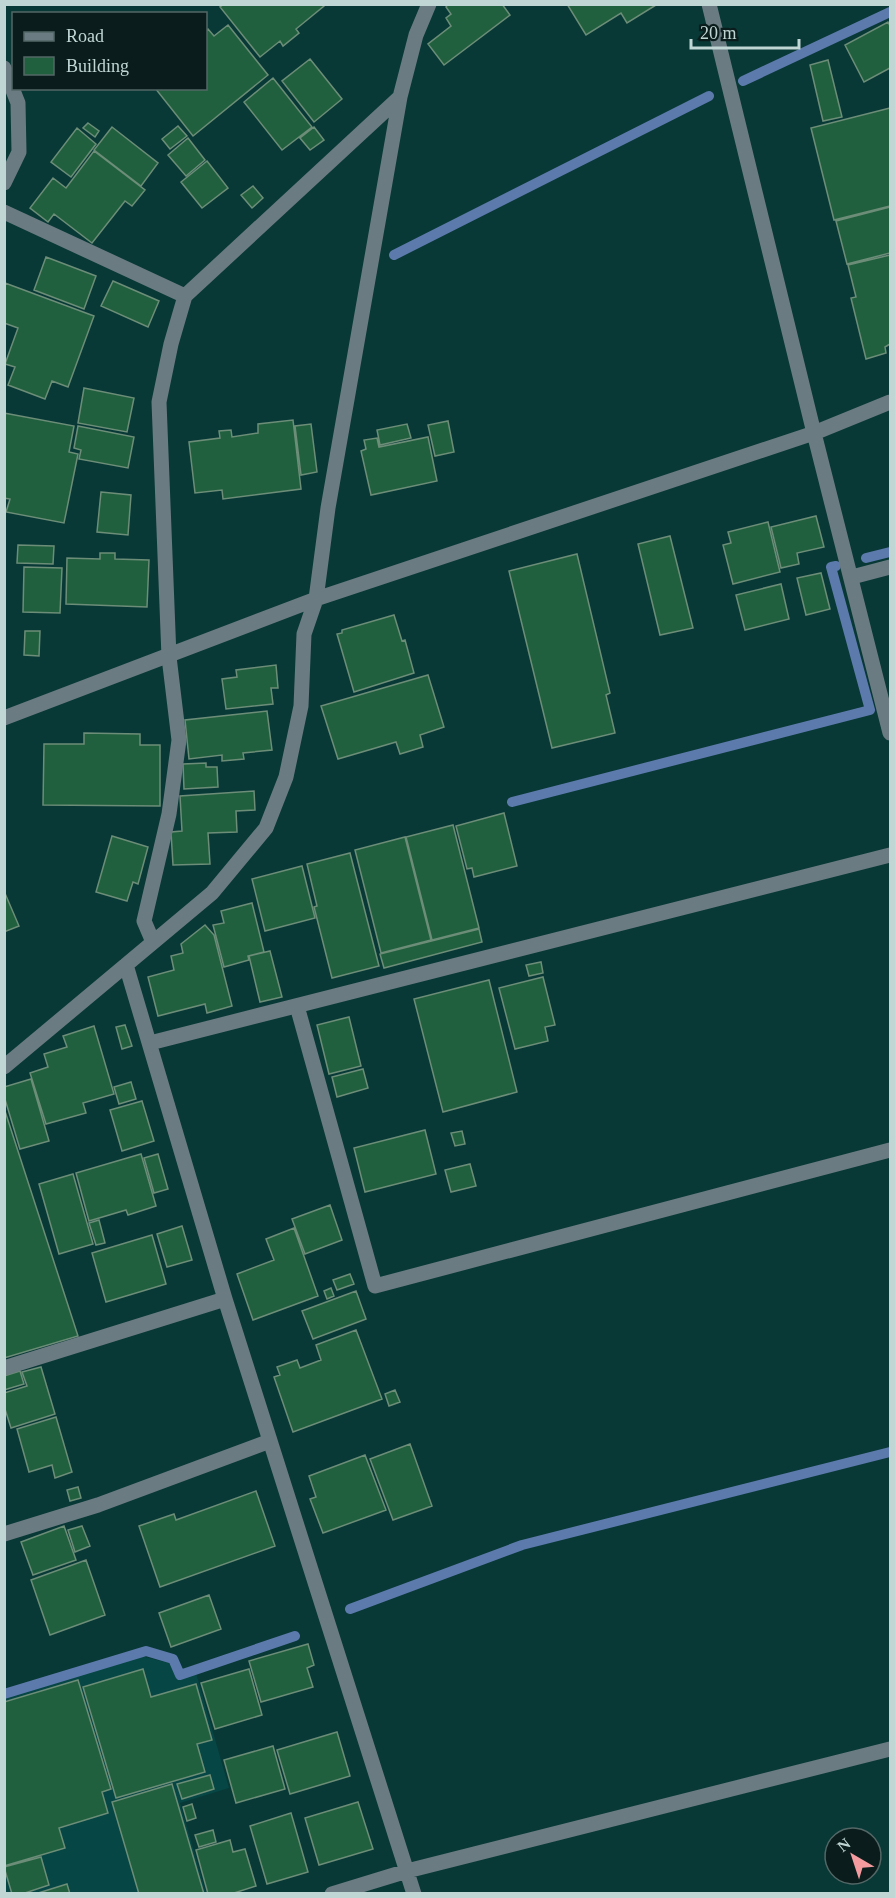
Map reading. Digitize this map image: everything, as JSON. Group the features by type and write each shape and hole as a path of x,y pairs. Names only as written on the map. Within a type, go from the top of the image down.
{"street":[{"path":"4,1067 212,893 267,828 286,777 301,706 304,634 316,599 328,508 400,97 416,34 429,4"},
{"path":"709,4 814,433 891,733"},
{"path":"4,68 12,88"},
{"path":"4,183 19,152 18,103 13,90"},
{"path":"153,942 144,921 169,814 178,740 168,657 159,402 171,344 185,296 400,97"},
{"path":"4,212 185,296"},
{"path":"4,718 316,599 814,433 891,402"},
{"path":"852,577 891,567"},
{"path":"150,1043 891,855"},
{"path":"126,965 225,1299 414,1893"},
{"path":"297,1006 375,1287 891,1150"},
{"path":"4,1368 225,1299"},
{"path":"4,1534 98,1505 270,1441"},
{"path":"332,1893 407,1871 891,1749"}],"shaded area":[{"path":"141,1656 169,1663 177,1679 196,1673 229,1788 180,1803 206,1893 5,1894 5,1698"}],"building":[{"path":"224,4 323,4 324,6 296,29 299,33 283,46 280,41 260,57 220,7"},
{"path":"448,4 502,4 510,15 444,65 428,44 451,26 446,18 451,14 446,7"},
{"path":"567,4 656,5 627,23 621,13 586,35"},
{"path":"888,22 890,26 890,68 864,82 845,45"},
{"path":"228,25 268,75 193,136 157,90 207,90 208,29 214,36"},
{"path":"310,59 342,99 314,122 282,81"},
{"path":"828,60 842,117 823,121 810,65"},
{"path":"273,78 312,127 282,150 244,102"},
{"path":"890,108 890,206 834,220 811,128"},
{"path":"88,123 99,131 95,137 83,128"},
{"path":"178,126 187,136 170,149 162,139"},
{"path":"112,127 158,163 141,186 94,150"},
{"path":"314,127 324,140 310,150 300,138"},
{"path":"77,128 96,144 71,177 51,162"},
{"path":"188,138 205,160 186,176 168,155"},
{"path":"94,151 145,190 132,206 125,201 92,243 54,214 48,222 30,208 53,178 66,188"},
{"path":"207,161 228,188 202,208 181,182"},
{"path":"253,186 263,198 252,208 241,195"},
{"path":"890,207 890,253 847,264 836,221"},
{"path":"890,255 890,344 885,347 886,353 866,359 851,298 856,297 848,265"},
{"path":"46,257 96,276 84,309 34,290"},
{"path":"113,281 159,301 148,327 101,306"},
{"path":"5,283 94,316 68,387 52,381 45,399 8,385 15,367 5,364 18,328 4,323"},
{"path":"84,388 134,398 127,432 78,423"},
{"path":"4,413 74,426 69,452 78,454 64,523 6,512 10,499 4,498"},
{"path":"293,420 301,489 223,499 222,490 195,493 189,442 220,438 219,431 231,430 232,437 258,433 258,424"},
{"path":"448,421 454,452 435,456 428,425"},
{"path":"311,424 317,472 301,475 295,426"},
{"path":"407,424 411,438 380,445 377,430"},
{"path":"78,426 134,437 128,468 79,459 81,450 74,448"},
{"path":"428,437 437,481 371,495 361,451 366,449 364,440 377,438 379,447"},
{"path":"101,492 131,495 128,535 97,532"},
{"path":"816,516 824,547 797,553 799,564 781,568 771,527"},
{"path":"768,522 780,572 733,584 723,545 731,543 728,532"},
{"path":"670,536 693,628 660,635 638,544"},
{"path":"18,545 54,546 53,564 17,563"},
{"path":"100,553 115,553 115,559 149,560 147,607 66,604 67,558 100,559"},
{"path":"577,554 610,693 606,695 615,733 552,748 509,571"},
{"path":"24,567 62,568 60,613 23,612"},
{"path":"821,573 830,609 806,615 797,578"},
{"path":"781,584 789,619 745,630 736,595"},
{"path":"394,615 402,641 405,640 414,673 354,692 337,634 342,633 342,630"},
{"path":"25,631 40,631 39,656 24,655"},
{"path":"276,665 278,688 271,688 273,704 226,709 222,679 237,677 236,670"},
{"path":"428,675 444,727 420,735 423,747 400,754 396,742 338,759 321,706"},
{"path":"267,711 272,750 243,753 244,759 222,761 222,755 189,759 185,720"},
{"path":"84,733 140,734 140,745 160,745 160,806 43,805 44,744 84,744"},
{"path":"206,763 206,767 217,767 218,787 184,789 183,764"},
{"path":"254,791 255,810 236,811 237,832 208,833 210,864 173,865 171,832 182,831 180,796"},
{"path":"504,813 517,866 474,877 472,868 467,869 456,826"},
{"path":"453,825 479,928 432,940 406,837"},
{"path":"112,836 148,847 138,884 133,882 127,901 96,892"},
{"path":"405,837 431,940 381,953 355,850"},
{"path":"350,853 379,966 332,978 314,907 317,906 307,864"},
{"path":"302,866 315,918 265,931 252,879"},
{"path":"4,891 19,926 4,932"},
{"path":"252,903 264,952 248,956 249,960 224,967 213,925 224,923 221,911"},
{"path":"205,925 214,935 232,1006 207,1013 205,1004 158,1016 148,977 174,970 171,956 183,953 181,944"},
{"path":"479,929 482,942 384,968 380,954"},
{"path":"270,951 282,997 260,1002 249,956"},
{"path":"541,962 543,973 529,976 526,965"},
{"path":"543,977 555,1025 545,1027 548,1041 515,1049 499,988"},
{"path":"489,980 517,1092 443,1112 414,999"},
{"path":"349,1017 361,1066 329,1074 317,1025"},
{"path":"125,1025 132,1046 122,1049 116,1027"},
{"path":"94,1026 114,1094 83,1103 86,1113 46,1124 30,1073 48,1067 44,1054 67,1047 63,1036"},
{"path":"363,1069 368,1088 337,1097 332,1077"},
{"path":"31,1079 49,1141 20,1149 4,1096 4,1087"},
{"path":"131,1082 136,1099 119,1104 114,1087"},
{"path":"142,1101 154,1141 122,1151 110,1110"},
{"path":"4,1108 78,1336 4,1358"},
{"path":"425,1130 436,1174 365,1192 354,1148"},
{"path":"462,1131 465,1144 455,1146 451,1133"},
{"path":"141,1154 156,1206 128,1215 126,1210 89,1221 76,1173"},
{"path":"158,1154 168,1189 154,1193 144,1158"},
{"path":"470,1164 476,1186 451,1192 445,1170"},
{"path":"73,1174 93,1244 59,1254 39,1184"},
{"path":"330,1205 342,1240 305,1254 292,1219"},
{"path":"99,1220 105,1243 96,1245 89,1223"},
{"path":"182,1226 192,1260 167,1267 157,1234"},
{"path":"294,1228 318,1296 253,1320 237,1274 274,1260 266,1239"},
{"path":"152,1235 166,1284 106,1302 92,1253"},
{"path":"350,1274 354,1284 337,1290 333,1280"},
{"path":"331,1288 334,1296 327,1299 324,1291"},
{"path":"356,1291 366,1319 313,1339 302,1311"},
{"path":"356,1330 382,1399 293,1432 274,1377 280,1375 277,1367 297,1360 300,1368 321,1360 316,1345"},
{"path":"41,1367 55,1414 11,1428 4,1406 4,1393 27,1386 22,1372"},
{"path":"20,1371 24,1384 4,1390 4,1376"},
{"path":"395,1390 400,1402 389,1406 385,1394"},
{"path":"56,1417 72,1472 55,1478 52,1465 29,1472 17,1429"},
{"path":"410,1444 432,1506 393,1520 370,1459"},
{"path":"365,1455 386,1510 323,1533 310,1499 316,1497 309,1476"},
{"path":"78,1487 81,1498 70,1501 67,1490"},
{"path":"256,1491 275,1546 160,1587 139,1526 174,1514 176,1520"},
{"path":"64,1526 76,1560 33,1575 21,1542"},
{"path":"82,1526 90,1546 75,1552 68,1530"},
{"path":"86,1560 105,1615 50,1635 31,1580"},
{"path":"209,1595 221,1629 171,1647 159,1613"},
{"path":"308,1644 314,1665 307,1668 313,1687 261,1702 249,1661"},
{"path":"143,1669 151,1697 196,1684 212,1740 197,1744 205,1772 116,1798 83,1687"},
{"path":"249,1669 262,1715 215,1729 201,1683"},
{"path":"78,1680 111,1789 102,1792 108,1813 59,1828 65,1848 4,1866 4,1702"},
{"path":"337,1732 350,1776 290,1794 277,1750"},
{"path":"273,1746 285,1789 236,1803 224,1760"},
{"path":"210,1775 214,1789 182,1799 177,1784"},
{"path":"172,1784 204,1894 139,1894 112,1802"},
{"path":"358,1802 373,1849 319,1865 305,1818"},
{"path":"192,1804 196,1818 187,1821 183,1807"},
{"path":"291,1813 308,1872 267,1884 250,1826"},
{"path":"213,1830 216,1842 199,1847 195,1835"},
{"path":"230,1840 233,1852 245,1849 256,1886 231,1894 208,1894 196,1850"},
{"path":"41,1857 49,1885 22,1894 12,1894 4,1867"},
{"path":"67,1884 70,1894 35,1894"}],"waterway":[{"path":"743,81 890,12"},
{"path":"394,255 709,96"},
{"path":"866,558 890,552"},
{"path":"512,802 870,710 831,567 836,566"},
{"path":"350,1609 522,1545 890,1452"},
{"path":"4,1694 146,1651 173,1659 180,1675 295,1636"}]}
